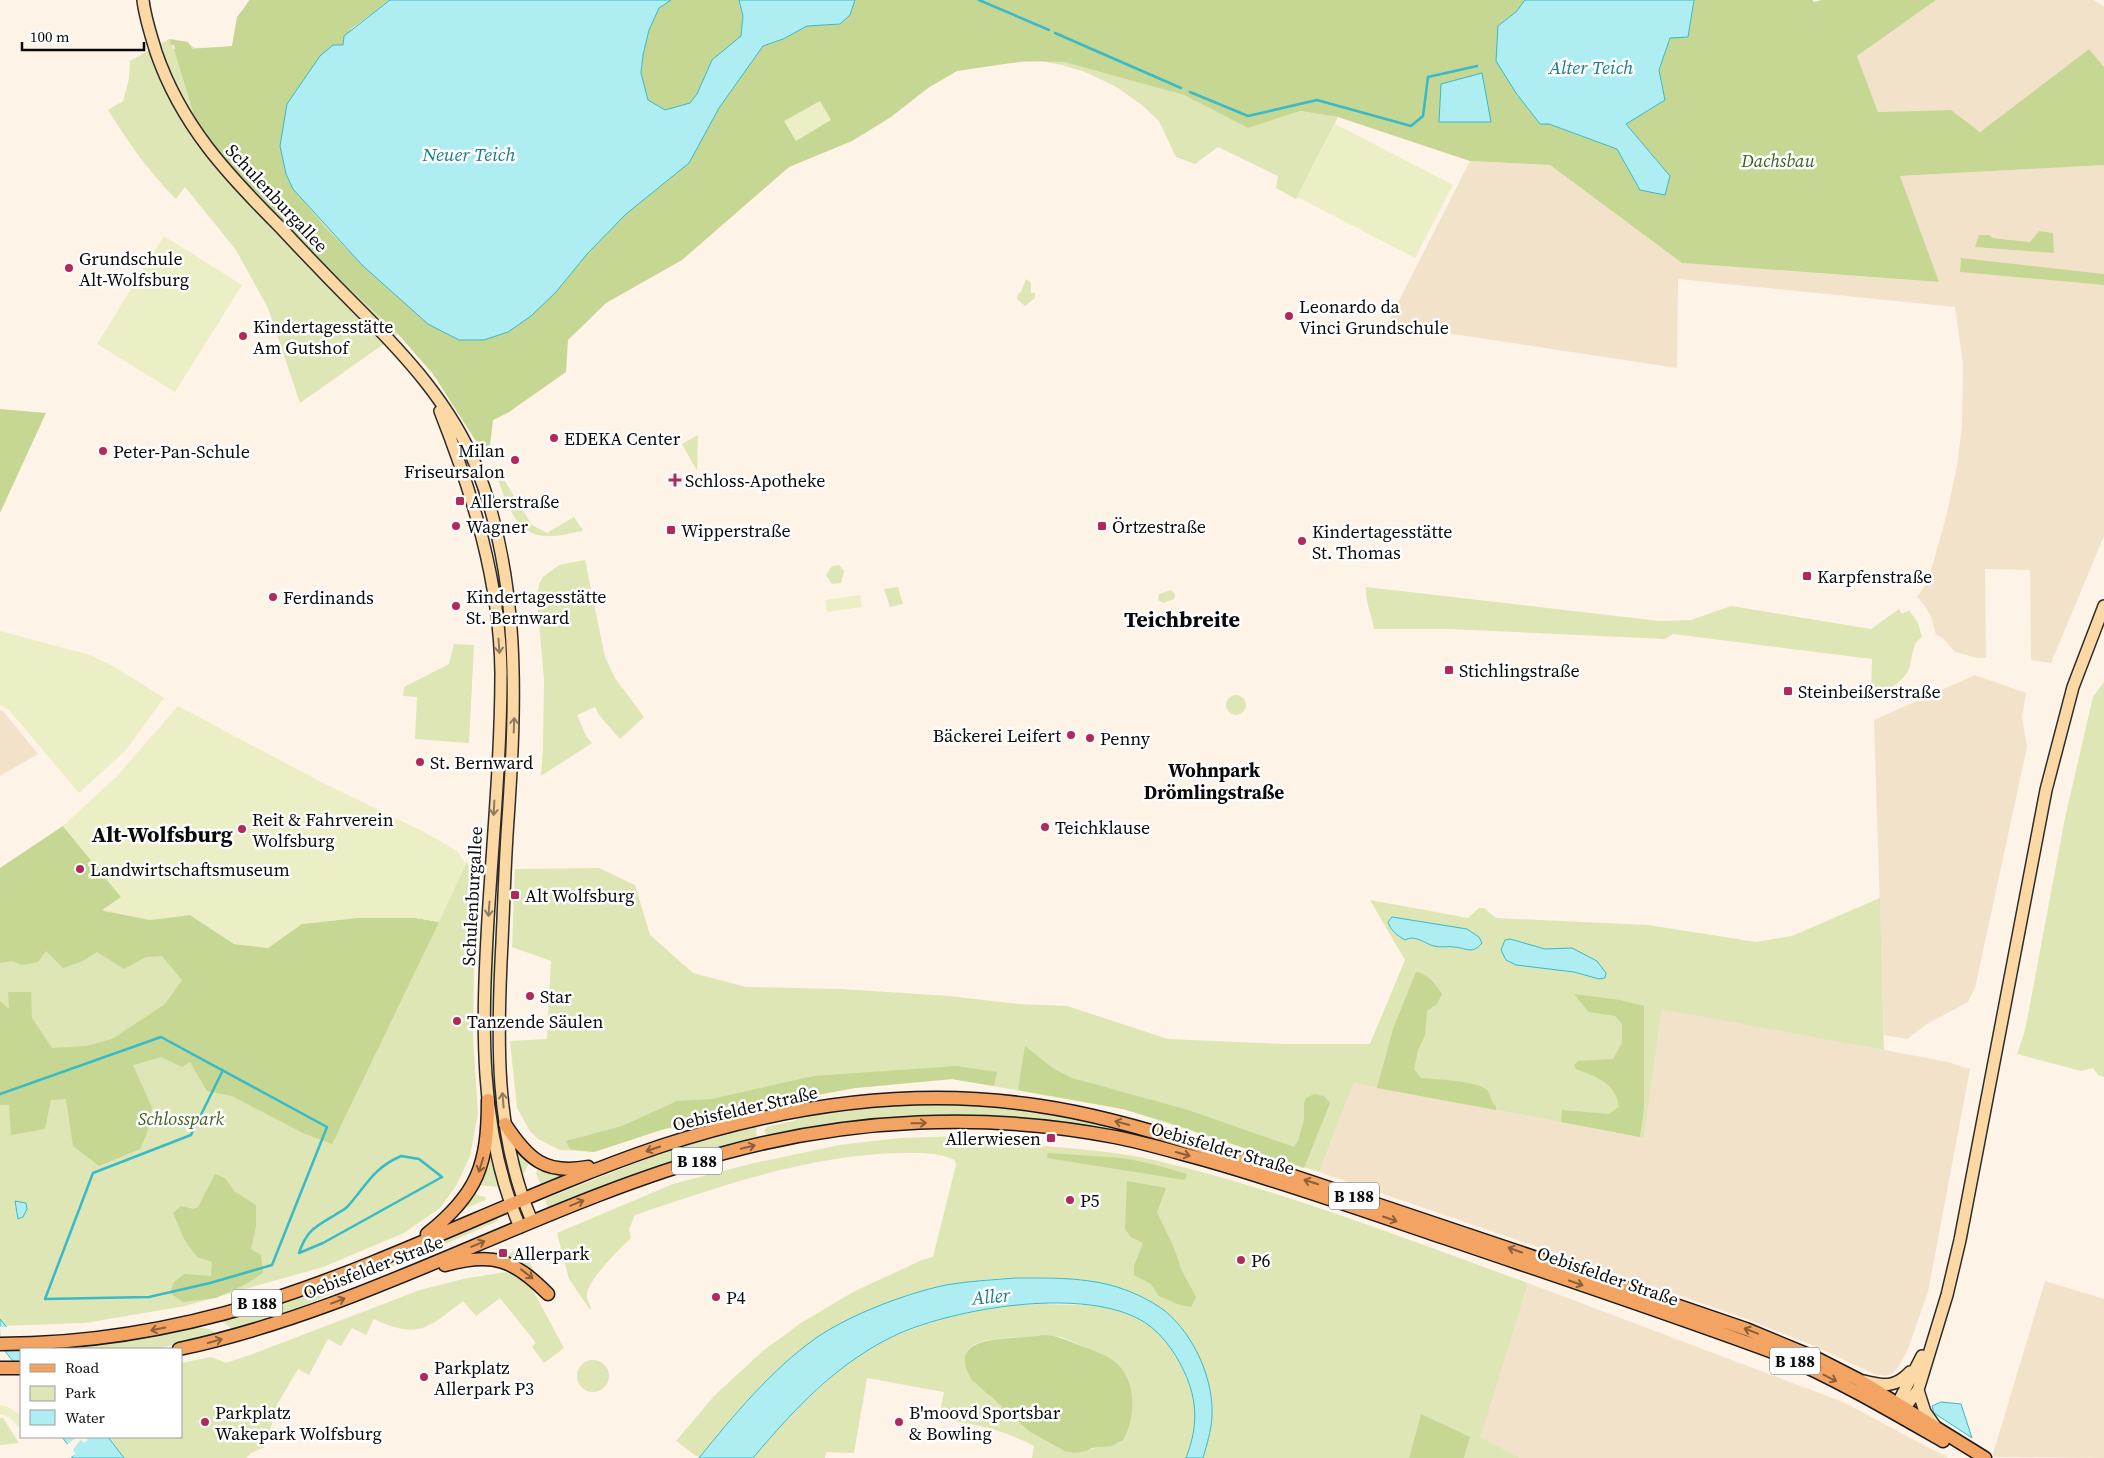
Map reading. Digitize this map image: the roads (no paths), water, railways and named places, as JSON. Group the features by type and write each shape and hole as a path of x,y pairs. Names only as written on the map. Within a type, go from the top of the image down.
{"main road":[{"name":"Oebisfelder Straße","path":"615,1162 717,1129 776,1115 830,1106 908,1099 951,1098 1000,1101 1046,1107 1119,1121 1352,1195 1746,1330 1816,1358 1859,1380"},
{"path":"415,1244 452,1213 471,1190 481,1168 488,1134 488,1100"},
{"name":"Oebisfelder Straße","path":"532,1222 596,1195 676,1167 742,1148 812,1133 907,1123 962,1122 997,1123 1080,1131 1152,1145 1348,1205 1744,1341 1812,1369 1881,1405 1899,1408"},
{"path":"505,1124 529,1155 542,1164 557,1170 572,1170 615,1162"},
{"name":"B 188","path":"510,1204 615,1162"},
{"name":"Oebisfelder Straße","path":"0,1344 34,1344 106,1338 205,1318 308,1286 510,1204"},
{"name":"B 188","path":"520,1227 532,1222"},
{"name":"Oebisfelder Straße","path":"182,1348 272,1324 325,1306 401,1277 520,1227"},
{"path":"401,1277 467,1260 495,1260 520,1268 548,1294"},
{"path":"3,1368 20,1368"},
{"name":"B 188","path":"1859,1380 1899,1408 1935,1426 1985,1458"},
{"path":"1899,1408 1972,1458"}],"street":[{"name":"Schulenburgallee","path":"143,0 149,30 174,96 198,135 225,172 404,354 432,390 460,432 476,467 492,515 503,560 510,614 514,669 514,724 498,989 498,1040 505,1124 522,1200 532,1222"},
{"name":"Schulenburgallee","path":"432,390 460,458 479,520 497,620 501,671 500,725 484,983 484,1037 488,1100 501,1173 510,1204 520,1227"},
{"path":"488,563 503,560"},
{"path":"1899,1408 1918,1390 1946,1295 1962,1231 2046,790 2073,687 2104,606"},
{"path":"1899,1408 1918,1363 1932,1340"},
{"path":"1859,1380 1882,1386 1894,1384 1903,1380 1918,1363"},
{"path":"1918,1390 1925,1412 1935,1426"}],"water":[{"name":"Neuer Teich","path":"390,0 671,0 659,8 649,30 641,73 648,100 665,110 690,103 697,94 712,60 741,36 743,16 739,0 855,0 850,15 840,24 807,26 783,39 763,46 719,108 689,163 626,214 587,254 556,292 531,316 508,332 484,340 459,340 428,324 362,265 293,189 286,174 280,146 287,104 320,56 333,45 343,45 344,36"},
{"name":"Alter Teich","path":"1525,0 1694,0 1688,37 1670,38 1659,70 1665,100 1626,124 1670,176 1665,195 1640,190 1617,149 1549,124 1540,124 1516,93 1496,61 1498,26 1516,12"},
{"path":"1482,73 1491,122 1439,122 1441,84"},
{"path":"1392,917 1467,929 1479,937 1482,943 1475,949 1469,950 1437,947 1412,938 1405,940 1391,928 1388,922"},
{"path":"1510,939 1545,949 1572,948 1597,961 1606,973 1605,978 1599,979 1574,972 1516,965 1506,960 1501,950 1505,940"},
{"path":"15,1201 26,1203 27,1209 23,1217 18,1219"},
{"name":"Aller","path":"1015,1278 1074,1279 1098,1282 1132,1292 1165,1311 1185,1332 1193,1345 1206,1373 1210,1388 1212,1417 1203,1458 1186,1458 1193,1436 1195,1414 1192,1393 1180,1363 1158,1334 1145,1322 1112,1309 1083,1304 1051,1303 1017,1305 952,1316 898,1334 856,1358 837,1372 801,1404 753,1458 699,1458 768,1379 799,1351 829,1329 861,1313 896,1299 931,1289 963,1282"},
{"path":"0,1319 24,1348 20,1348 20,1370 0,1345"},
{"path":"1941,1402 1961,1404 1972,1438 1934,1413 1932,1406"},
{"path":"63,1438 109,1438 124,1458 71,1458 75,1454"}],"waterway":[{"path":"979,0 1049,30"},
{"path":"1055,33 1181,88"},
{"path":"1190,92 1248,116 1317,100 1411,126 1423,116 1428,77 1477,66"},
{"path":"0,1094 161,1037 327,1127 272,1265 210,1283 149,1297 45,1299 93,1173 191,1135 223,1070"},
{"path":"401,1156 419,1159 442,1177 323,1243 299,1253 305,1239 312,1230 345,1209 376,1172 401,1156"}],"place":[{"name":"Grundschule Alt-Wolfsburg","path":"69,268"},
{"name":"Leonardo da Vinci Grundschule","path":"1289,316"},
{"name":"Kindertagesstätte Am Gutshof","path":"243,336"},
{"name":"EDEKA Center","path":"554,438"},
{"name":"Peter-Pan-Schule","path":"103,451"},
{"name":"Milan Friseursalon","path":"515,460"},
{"name":"Schloss-Apotheke","path":"675,480"},
{"name":"Allerstraße","path":"460,501"},
{"name":"Wagner","path":"456,526"},
{"name":"Örtzestraße","path":"1102,526"},
{"name":"Wipperstraße","path":"671,530"},
{"name":"Kindertagesstätte St. Thomas","path":"1302,541"},
{"name":"Karpfenstraße","path":"1807,576"},
{"name":"Ferdinands","path":"273,597"},
{"name":"Kindertagesstätte St. Bernward","path":"456,606"},
{"name":"Stichlingstraße","path":"1449,670"},
{"name":"Steinbeißerstraße","path":"1788,691"},
{"name":"Bäckerei Leifert","path":"1071,735"},
{"name":"Penny","path":"1090,738"},
{"name":"St. Bernward","path":"420,762"},
{"name":"Teichklause","path":"1045,827"},
{"name":"Reit & Fahrverein Wolfsburg","path":"242,829"},
{"name":"Landwirtschaftsmuseum","path":"80,869"},
{"name":"Alt Wolfsburg","path":"515,895"},
{"name":"Star","path":"530,996"},
{"name":"Tanzende Säulen","path":"457,1021"},
{"name":"Allerwiesen","path":"1051,1138"},
{"name":"P5","path":"1070,1200"},
{"name":"Allerpark","path":"503,1253"},
{"name":"P6","path":"1241,1260"},
{"name":"P4","path":"716,1297"},
{"name":"Parkplatz Allerpark P3","path":"424,1377"},
{"name":"Parkplatz Wakepark Wolfsburg","path":"205,1422"},
{"name":"B'moovd Sportsbar & Bowling","path":"899,1422"}],"district":[{"name":"Teichbreite","path":"1182,619"},
{"name":"Wohnpark Drömlingstraße","path":"1214,781"},
{"name":"Alt-Wolfsburg","path":"162,834"}],"park label":[{"name":"Dachsbau","path":"1778,160"},
{"name":"Schlosspark","path":"181,1118"}]}
